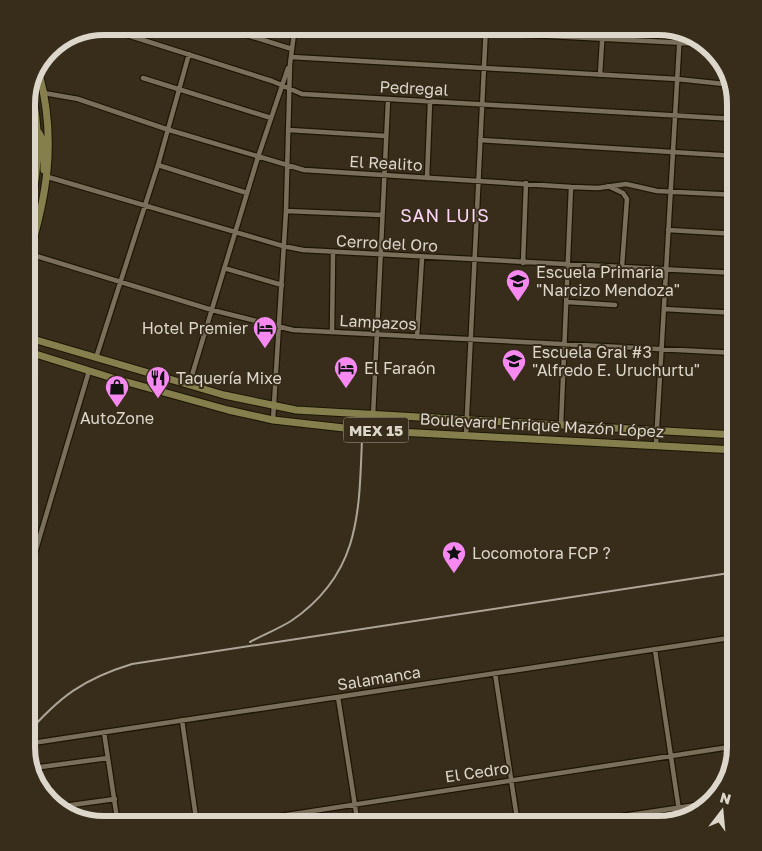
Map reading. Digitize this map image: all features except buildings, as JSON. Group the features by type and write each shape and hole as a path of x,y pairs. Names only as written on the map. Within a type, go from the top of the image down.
{"main road":[{"path":"35,226 48,177 50,136 40,78"},
{"path":"35,114 38,133 38,172 35,186"},
{"path":"38,133 44,142 44,170 48,177"},
{"name":"Boulevard Enrique Mazón López","path":"35,340 189,385 274,406 373,416 727,434"},
{"name":"Boulevard Enrique Mazón López","path":"35,354 228,410 273,420 355,429 727,449"}],"street":[{"name":"Pedregal","path":"128,35 189,54 302,94 727,119"},
{"path":"247,35 292,49"},
{"path":"273,420 286,211 290,64 294,35"},
{"path":"466,435 473,261 486,35"},
{"path":"525,35 691,43"},
{"path":"600,75 602,35"},
{"path":"656,444 679,38"},
{"path":"96,358 158,165 166,129 189,54"},
{"path":"291,57 677,79 724,84"},
{"path":"189,385 258,157 290,64"},
{"path":"143,78 271,118"},
{"name":"El Realito","path":"44,93 78,99 166,129 287,166 314,171 571,187 626,184 648,190 727,194"},
{"path":"373,416 388,100"},
{"path":"427,178 430,102"},
{"path":"289,130 386,136"},
{"path":"480,140 727,155"},
{"path":"158,165 247,194"},
{"name":"Cerro del Oro","path":"48,177 283,246 333,253 524,264 622,266 727,272"},
{"path":"524,264 526,183"},
{"path":"608,186 623,193 627,199 622,266"},
{"path":"561,425 571,187"},
{"path":"286,211 382,215"},
{"path":"668,230 727,233"},
{"path":"332,332 333,253"},
{"name":"Lampazos","path":"35,255 212,310 279,328 727,354"},
{"path":"417,337 422,258"},
{"path":"224,268 282,285"},
{"path":"567,302 615,305"},
{"path":"664,308 727,312"},
{"path":"35,553 89,371"},
{"name":"Salamanca","path":"35,743 727,638"},
{"path":"655,650 679,812"},
{"path":"495,673 516,816"},
{"path":"338,697 357,816"},
{"path":"182,720 196,816"},
{"path":"104,732 117,816"},
{"name":"El Cedro","path":"281,816 727,747"},
{"path":"38,767 108,758"},
{"path":"68,806 115,799"},
{"path":"624,816 694,806"}],"railway":[{"path":"250,642 291,621 314,603 331,583 343,563 356,517 362,439"},
{"path":"35,725 73,691 99,676 132,664 727,573"}],"place":[{"name":"Escuela Primaria \"Narcizo Mendoza\"","path":"518,302"},
{"name":"Hotel Premier","path":"265,349"},
{"name":"Escuela Gral #3 \"Alfredo E. Uruchurtu\"","path":"514,382"},
{"name":"El Faraón","path":"346,389"},
{"name":"Taquería Mixe","path":"158,399"},
{"name":"AutoZone","path":"117,408"},
{"name":"Locomotora FCP ?","path":"454,574"}],"district":[{"name":"SAN LUIS","path":"445,215"}]}
